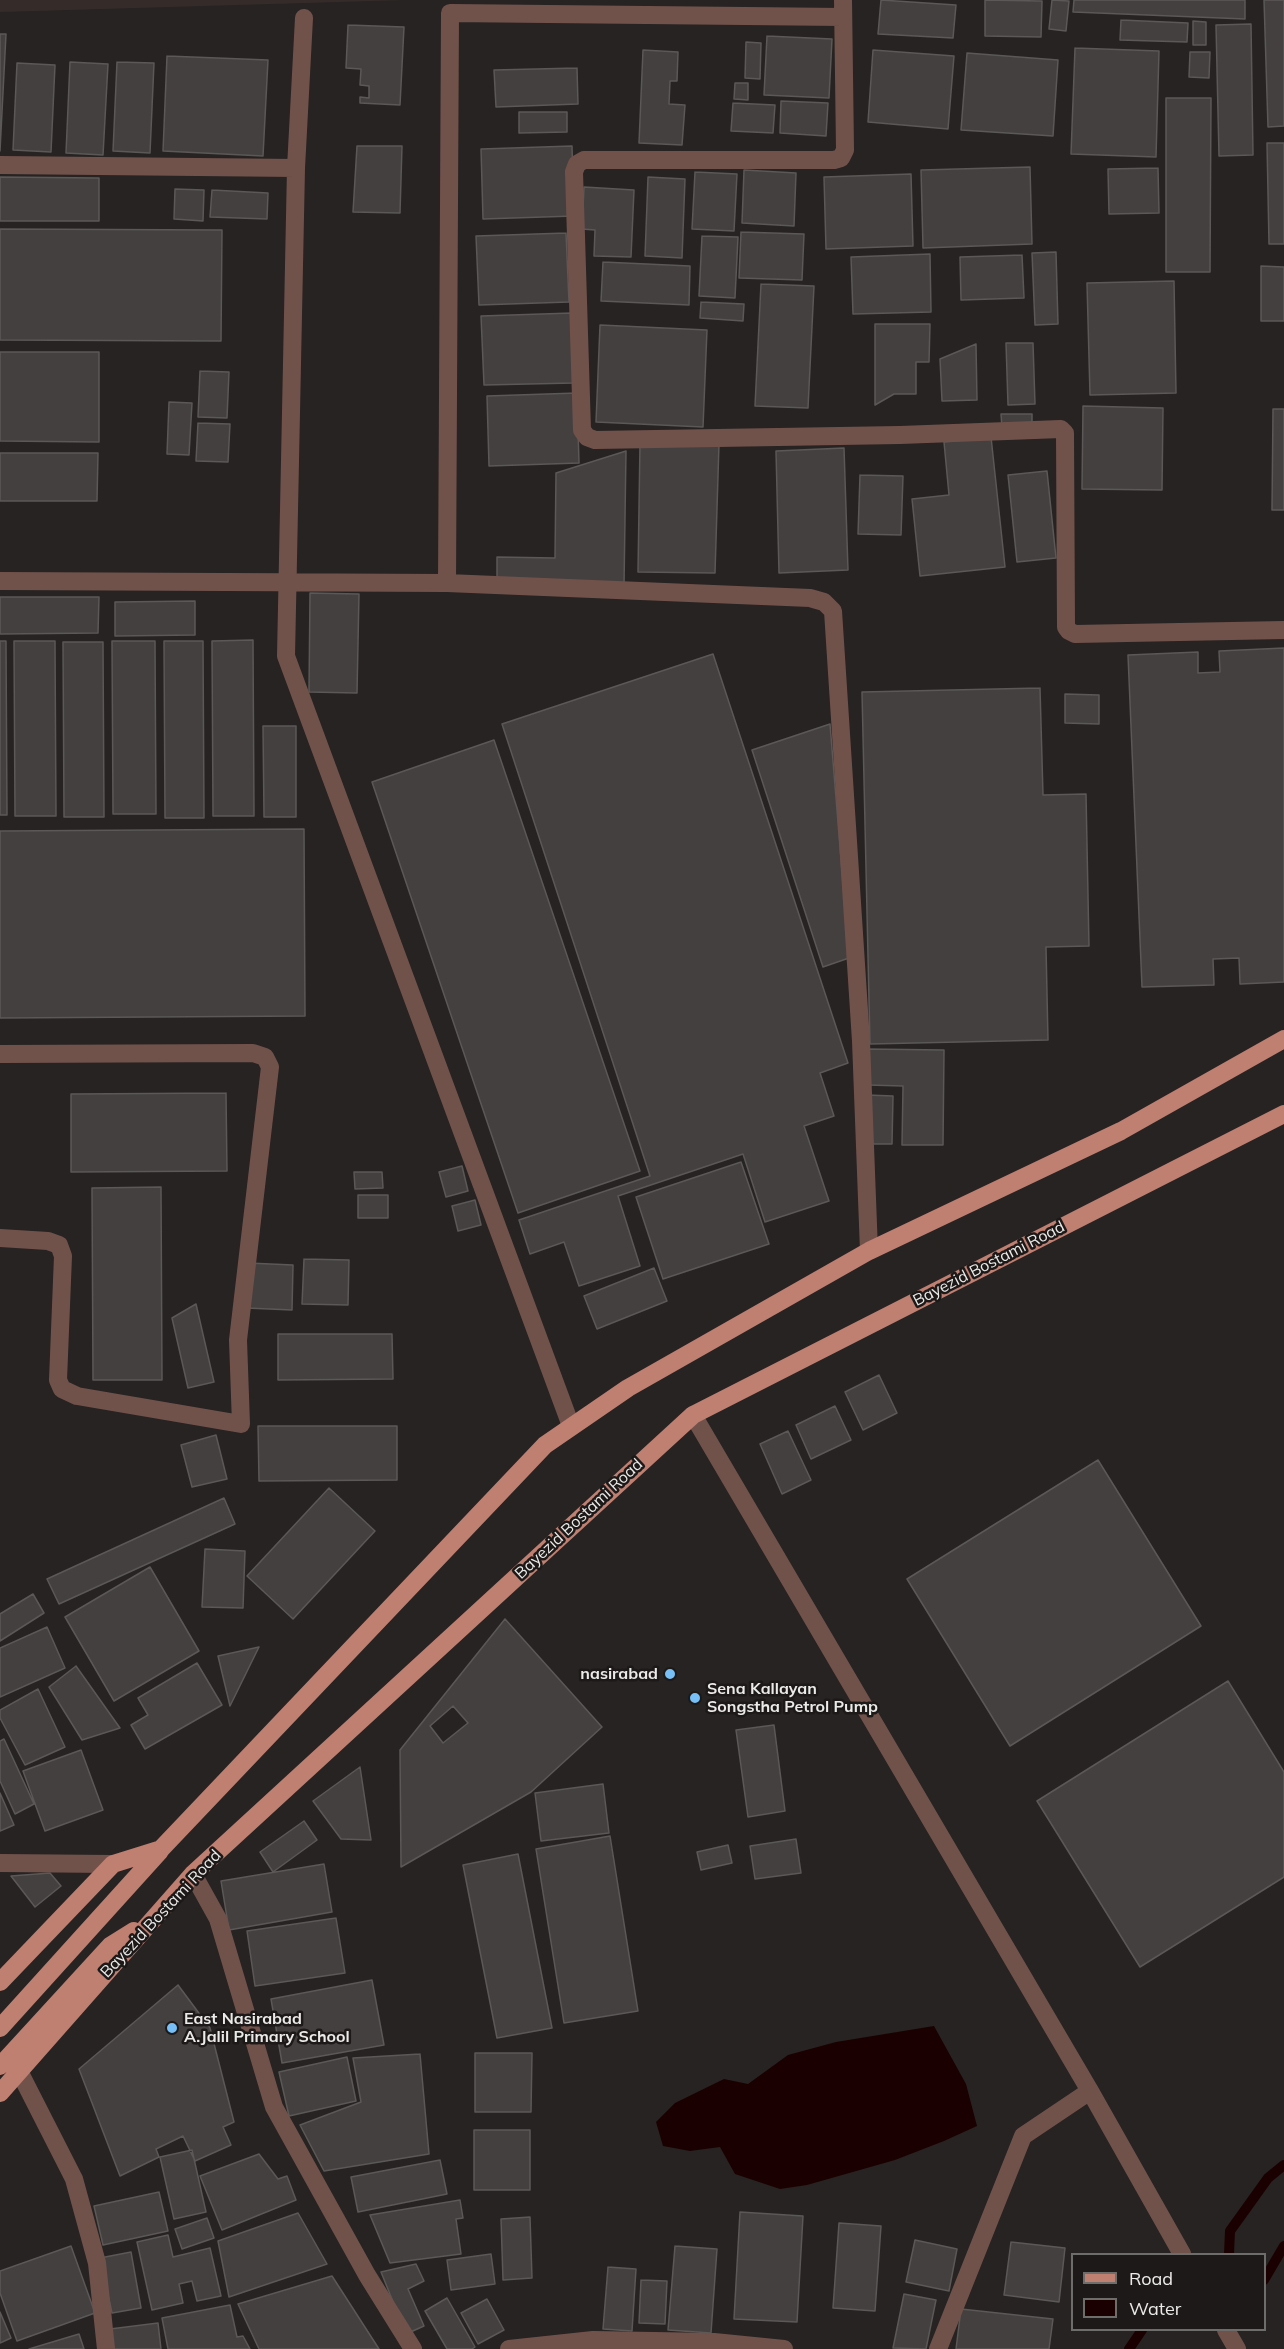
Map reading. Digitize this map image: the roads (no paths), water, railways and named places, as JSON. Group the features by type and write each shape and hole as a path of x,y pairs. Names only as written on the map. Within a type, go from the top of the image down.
{"main road":[{"path":"0,2028 161,1850 545,1445 628,1388 869,1251 1121,1131 1284,1039"},
{"name":"Bayezid Bostami Road","path":"0,2093 193,1874 693,1415 1284,1114"},
{"path":"0,1982 113,1864 161,1850"},
{"path":"0,2066 111,1946 151,1921"}],"street":[{"path":"447,583 450,13 843,8 845,150 842,158 834,160 584,160 577,164 574,172 582,430 587,437 595,440 900,435 1061,429 1065,434 1066,627 1069,632 1075,634 1284,630"},
{"path":"304,18 296,168 286,656 572,1426"},
{"path":"0,165 296,168"},
{"path":"0,581 447,583 810,598 824,602 833,611 861,1041 869,1251"},
{"path":"0,1054 253,1053 265,1057 270,1067 238,1340 241,1424 77,1396 62,1389 58,1380 63,1256 59,1245 48,1241 0,1238"},
{"path":"693,1415 1090,2091 1181,2253"},
{"path":"0,1863 113,1864"},
{"path":"193,1874 218,1919 274,2107 367,2275 413,2349"},
{"path":"20,2073 74,2178 97,2263 106,2349"},
{"path":"938,2349 1023,2136 1090,2091"},
{"path":"1227,2331 1237,2349"},
{"path":"509,2349 593,2340 714,2342 784,2349"}],"water":[{"path":"934,2026 966,2084 977,2126 944,2141 895,2160 807,2185 780,2189 735,2174 720,2147 690,2151 663,2146 656,2122 675,2103 724,2079 748,2084 788,2055 836,2042"}],"waterway":[{"path":"1229,2253 1230,2231 1268,2178 1284,2165"},
{"path":"1266,2277 1284,2246"},
{"path":"1129,2349 1141,2331"}],"place":[{"name":"nasirabad","path":"670,1674"},
{"name":"Sena Kallayan Songstha Petrol Pump","path":"695,1698"},
{"name":"East Nasirabad A.Jalil Primary School","path":"172,2028"}]}
